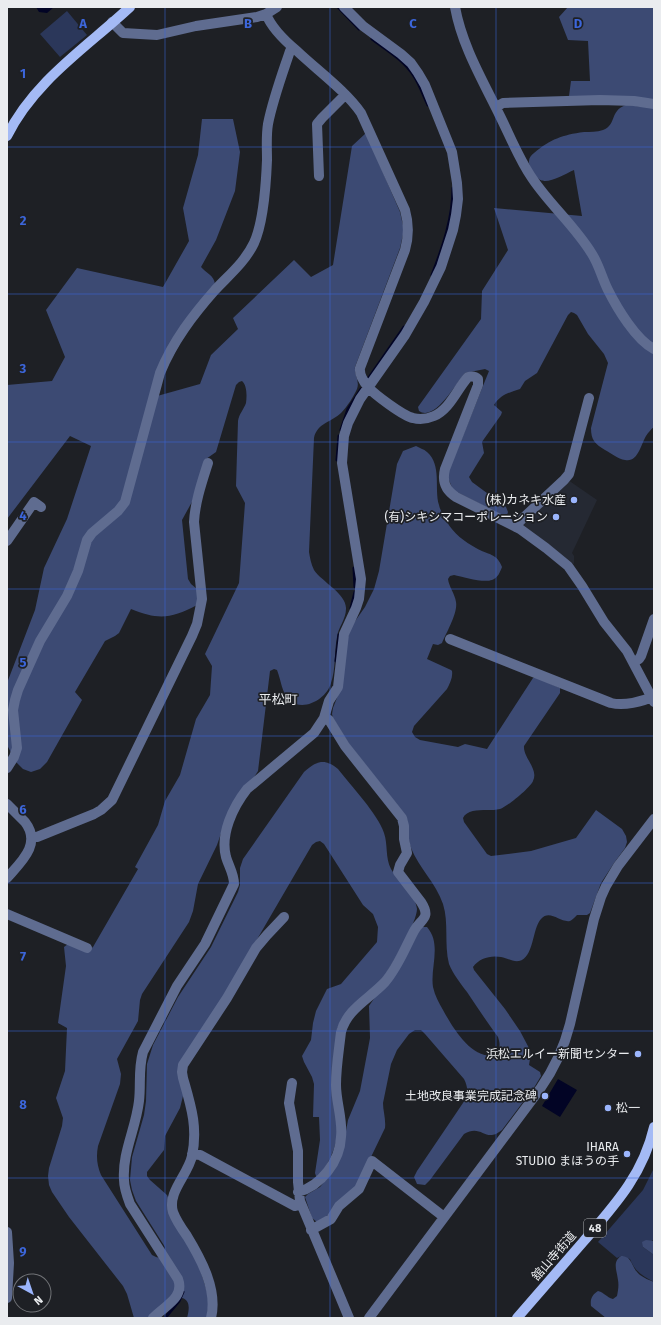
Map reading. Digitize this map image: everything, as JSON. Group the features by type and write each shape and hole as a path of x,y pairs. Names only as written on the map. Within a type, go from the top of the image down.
{"main road":[{"path":"7,136 25,108 49,79 76,53 130,7"},
{"name":"舘山寺街道","path":"517,1318 627,1189 645,1156 654,1127"}],"street":[{"path":"112,22 123,33 157,35 196,26 257,17 266,14 277,7"},
{"path":"153,1318 176,1298 180,1286 178,1279 130,1204 124,1180 126,1156 139,1101 140,1068 143,1052 176,986 205,944 234,884 234,877 226,856 225,840 228,824 240,798 247,789 314,733 324,718 329,701 338,687 344,634 356,608 360,589 360,570 344,476 343,449 348,423 353,411 368,387 405,335 433,285 453,230 458,199 456,168 450,145 425,85 411,63 402,54 363,26 344,7"},
{"path":"455,7 464,42 532,177 591,253 600,269 608,290 633,330 641,340 654,349"},
{"path":"266,14 269,22 293,48 357,107 365,120 405,210 409,230 408,240 360,368 359,372 361,376 368,387 405,415 420,419 435,415 441,411 468,377 476,377 479,382 478,386 443,475 446,488 456,497 516,527 546,548 568,566 604,622 627,651 653,699 622,704 611,703 450,639"},
{"path":"7,768 14,757 17,748 13,710 14,700 40,641 67,596 78,571 87,540 92,532 118,511 125,502 160,373 166,359 180,333 246,256 254,244 262,216 268,124 290,51 293,48"},
{"path":"319,176 317,124 345,95"},
{"path":"496,107 503,104 600,100 634,101 654,104"},
{"path":"516,527 520,521 569,474 589,398"},
{"path":"30,837 37,837 94,814 112,800 192,636 197,624 202,599 194,512 208,463"},
{"path":"7,540 34,502 41,507"},
{"path":"634,662 641,656 654,619"},
{"path":"298,1192 311,1188 322,1179 333,1162 342,1138 336,1085 340,1032 343,1025 352,1012 388,978 400,960 416,926 425,919 424,906 398,872 407,853 402,818 345,746 329,720 324,718"},
{"path":"7,804 25,823 29,829 30,837 29,850 26,857 7,878"},
{"path":"369,1318 540,1089 555,1065 570,1024 594,919 601,897 615,871 654,819"},
{"path":"7,914 87,948"},
{"path":"211,1318 213,1305 211,1289 199,1257 173,1213 172,1205 173,1198 189,1164 192,1154 194,1119 183,1078 183,1066 225,1001 256,948 266,935 284,917"},
{"path":"292,1083 289,1103 298,1151 298,1192 311,1230 349,1318"},
{"path":"192,1154 200,1155 295,1206 301,1204"},
{"path":"311,1230 331,1219 340,1206 359,1189 372,1161 444,1217"},
{"path":"7,1232 9,1263 7,1298"}],"shaded area":[{"path":"36,7 54,7 47,13 39,12"},
{"path":"568,7 654,7 654,99 569,96 571,81 590,81 588,41 568,40 559,17"},
{"path":"67,11 87,35 60,57 40,34"},
{"path":"626,105 654,108 654,427 646,436 633,459 625,460 617,457 596,444 592,436 591,428 608,363 604,354 588,334 577,315 571,312 537,373 525,381 520,389 502,396 494,405 502,412 501,415 482,442 484,453 469,477 472,482 506,507 508,512 507,515 504,516 453,490 447,475 489,371 485,369 465,373 445,400 432,411 425,413 419,411 418,407 481,319 482,291 508,250 494,208 582,216 574,170 552,180 540,180 532,171 529,159 540,148 557,138 576,133 601,131 607,128 617,111"},
{"path":"202,119 233,119 240,152 235,191 216,240 201,267 211,276 215,284 207,294 150,398 200,384 211,355 238,329 233,318 294,260 311,277 333,265 352,146 366,133 400,212 404,230 400,248 355,367 358,383 357,389 343,411 321,426 314,438 309,552 311,563 318,575 343,598 346,609 336,643 334,672 329,689 315,702 302,705 296,704 290,701 285,695 277,670 274,669 270,671 258,771 225,822 217,845 198,884 193,911 189,922 142,994 138,1021 117,1059 121,1074 120,1084 98,1146 98,1164 101,1175 152,1255 160,1258 165,1251 165,1247 136,1201 130,1180 132,1157 144,1115 147,1064 153,1045 178,997 211,947 238,892 240,885 240,868 243,859 304,772 313,765 325,762 338,769 364,800 381,825 386,842 389,865 394,874 414,899 417,909 409,932 385,975 345,1014 336,1032 337,1137 330,1158 318,1177 315,1173 320,1140 319,1117 313,1117 314,1084 302,1056 311,1040 316,1011 327,989 341,984 377,942 378,927 373,914 363,905 324,844 320,841 312,845 224,996 183,1058 183,1096 180,1108 165,1136 164,1150 147,1172 147,1176 150,1180 167,1195 199,1266 209,1298 207,1318 187,1318 189,1309 188,1303 182,1298 158,1318 134,1318 123,1286 69,1217 49,1185 49,1168 63,1118 56,1098 65,1071 67,1028 58,1023 66,966 64,947 68,944 89,950 93,947 138,869 135,867 158,825 165,801 180,775 196,719 210,695 212,666 205,654 239,583 245,503 236,486 238,421 246,403 246,391 245,385 242,381 236,385 216,452 206,459 193,500 182,520 188,579 197,589 197,605 180,613 164,616 149,615 131,609 119,633 105,641 75,692 82,700 47,762 40,769 31,772 23,769 16,762 7,745 7,683 35,610 44,568 67,519 91,446 70,436 7,519 7,385 52,381 65,357 46,310 77,268 163,287 189,241 183,208 198,155"},
{"path":"416,446 427,452 432,457 436,470 439,505 442,514 450,526 468,543 498,559 502,567 500,573 494,579 488,581 454,575 450,576 448,579 456,602 455,612 442,643 438,645 433,644 427,659 451,670 452,678 447,689 414,726 412,732 415,737 420,740 458,747 465,744 487,749 533,678 535,677 560,688 560,693 524,746 524,750 534,772 533,781 531,784 508,805 495,810 470,812 463,818 464,822 487,854 491,856 531,851 576,838 596,810 622,829 626,836 627,842 625,848 601,883 590,913 587,915 577,915 570,921 548,915 544,916 538,924 528,955 524,959 517,961 493,956 478,961 473,967 520,1031 531,1053 529,1065 540,1072 541,1076 502,1130 491,1135 475,1131 470,1131 464,1134 430,1180 425,1185 417,1184 414,1177 417,1171 465,1100 467,1090 464,1079 425,1034 421,1030 415,1030 409,1034 397,1050 391,1064 383,1103 385,1128 358,1184 330,1214 317,1222 312,1218 305,1197 320,1187 329,1176 346,1131 348,1120 360,1091 370,1038 369,1006 422,927 427,927 434,941 433,987 439,1002 457,1033 470,1047 485,1055 493,1056 497,1052 500,1045 498,1037 457,979 449,964 446,919 443,904 436,889 418,862 411,848 406,816 349,744 332,714 340,690 346,644 351,627 365,607 374,589 379,571 397,464 403,451"},
{"path":"568,480 597,500 572,553 574,556 574,564 521,526"},
{"path":"558,1079 577,1090 560,1117 542,1106"},
{"path":"654,1168 654,1241 653,1240 643,1247 654,1255 654,1282 643,1276 630,1259 621,1256 617,1258 598,1242 643,1190"},
{"path":"646,1240 654,1241 654,1255 643,1247 642,1242"},
{"path":"621,1256 630,1260 640,1275 654,1282 654,1318 606,1318 591,1306 592,1297 598,1291 613,1299 617,1296 618,1284 616,1264 618,1258"}],"waterway":[{"path":"338,7 359,29"},
{"path":"372,39 395,56 410,70 428,105"},
{"path":"432,275 447,232 453,199 453,188"},
{"path":"368,379 404,327"},
{"path":"341,430 348,409 361,389"},
{"path":"337,460 339,436"},
{"path":"354,568 355,587"},
{"path":"351,608 355,592"},
{"path":"336,661 339,635"},
{"path":"165,1318 179,1301 183,1292"}],"place":[{"name":"(株)カネキ水産","path":"574,500"},
{"name":"(有)シキシマコーポレーション","path":"556,517"},
{"name":"浜松エルイー新聞センター","path":"638,1054"},
{"name":"土地改良事業完成記念碑","path":"545,1096"},
{"name":"松一","path":"608,1108"},
{"name":"IHARA STUDIO まほうの手","path":"627,1154"}],"district":[{"name":"平松町","path":"278,699"}]}
